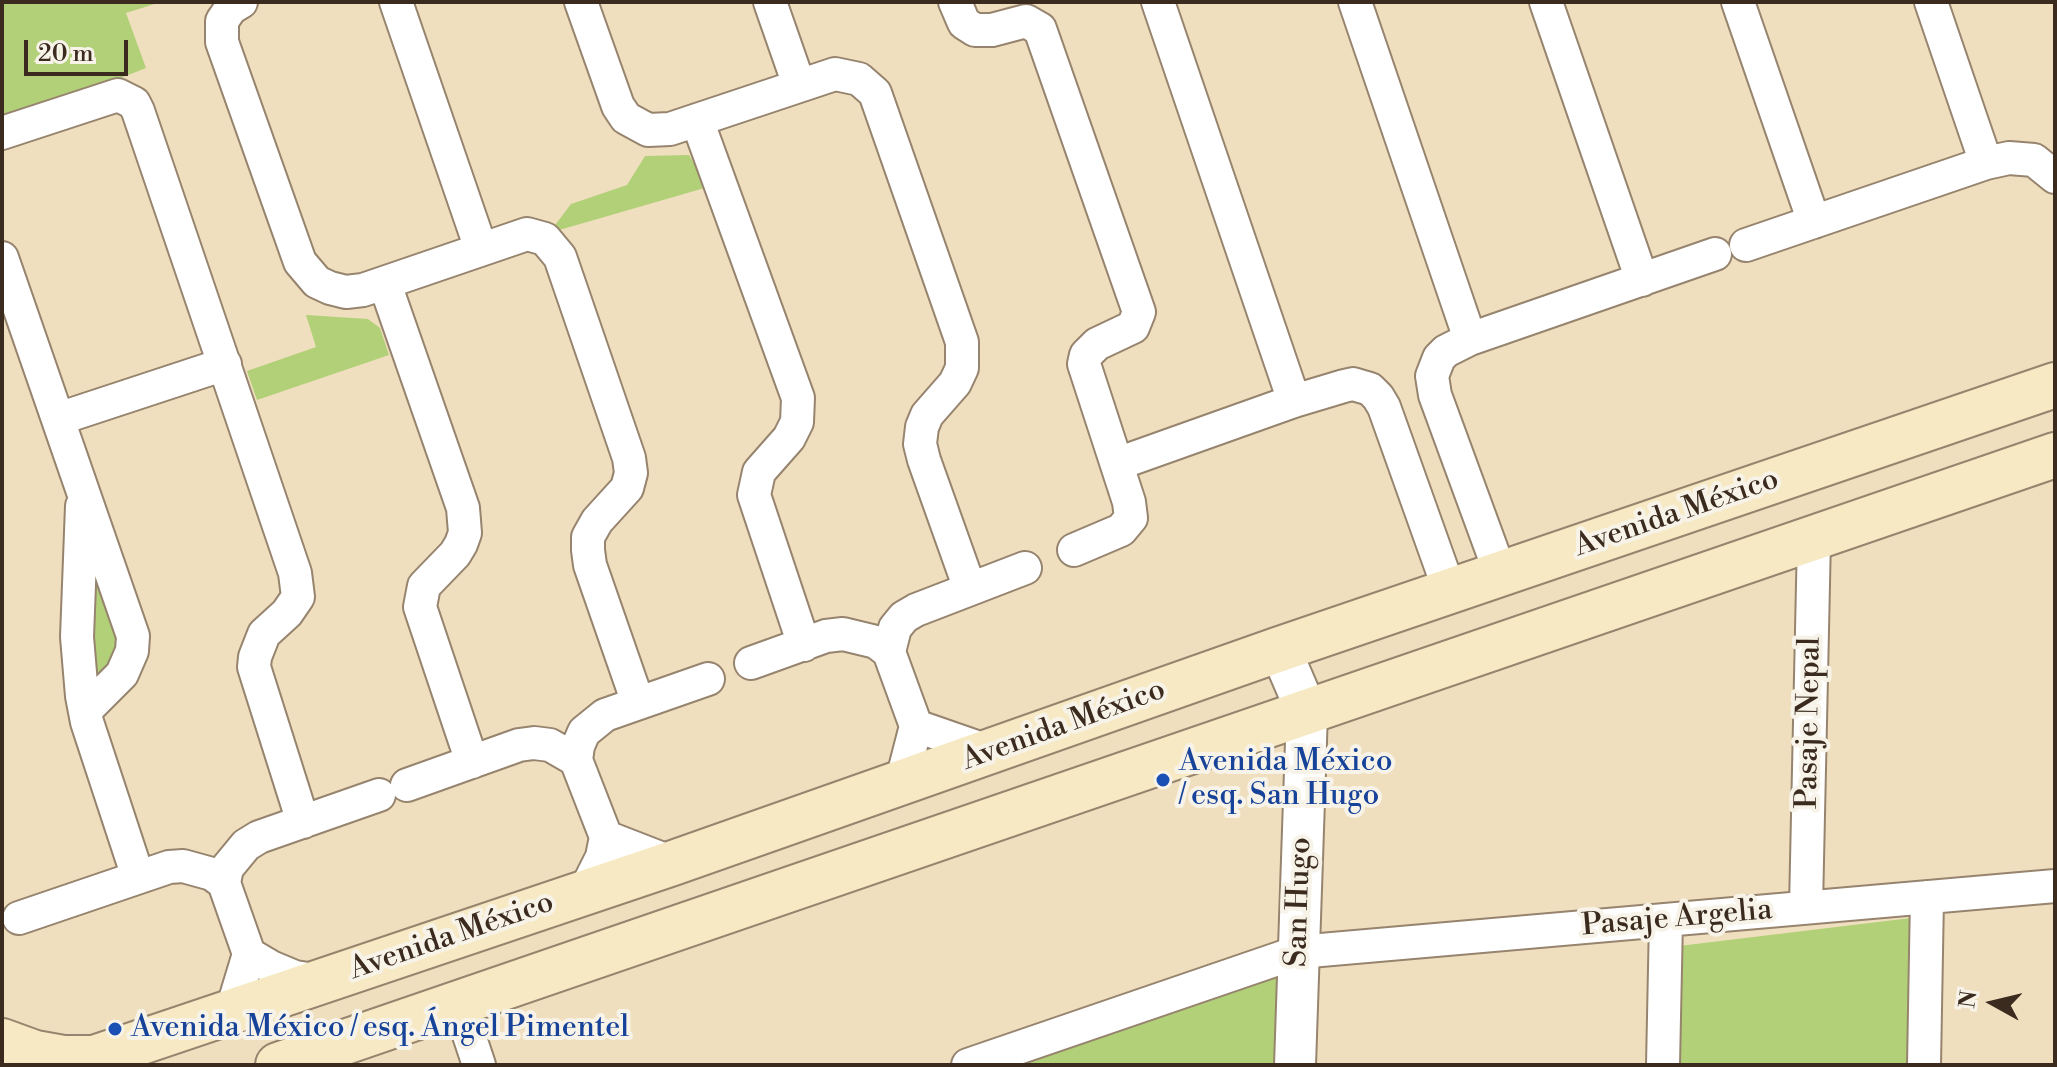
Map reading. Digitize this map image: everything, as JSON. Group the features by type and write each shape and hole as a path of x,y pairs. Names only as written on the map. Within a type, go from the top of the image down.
{"main road":[{"name":"Avenida México","path":"82,1061 673,863 1280,649 2055,385"},
{"path":"278,1065 2055,455"},
{"path":"2,1041 35,1053 82,1061"}],"street":[{"path":"241,2 231,8 222,21 222,42 300,262 317,282 346,292 385,284 527,234 545,239 560,257 629,458 631,473 627,488 597,521 588,537 588,550 590,565 638,703"},
{"path":"396,2 481,249"},
{"path":"581,2 618,106 626,118 638,126 659,130 697,120 835,74 859,79 875,93 962,342 962,368 955,383 927,415 920,444 970,589"},
{"path":"770,2 799,85"},
{"path":"955,2 968,28 992,30 1026,21 1040,29 1139,312 1133,327 1090,348 1084,364 1131,510 1127,525 1074,550"},
{"path":"1158,2 1294,401"},
{"path":"1355,2 1470,339"},
{"path":"1546,2 1642,280"},
{"path":"1738,2 1814,222"},
{"path":"1931,2 1986,163"},
{"path":"2,133 108,97 118,95 134,103 298,585 298,597 293,606 264,634 254,667 303,822"},
{"path":"697,120 798,398 797,422 789,438 759,472 754,495 804,645"},
{"path":"1746,245 1986,163 2009,158 2034,160 2055,177"},
{"path":"1501,575 1432,385 1439,358 1470,339 1715,254"},
{"path":"2,258 133,636 132,651 122,674 85,711"},
{"path":"385,284 463,508 465,533 461,544 424,586 420,607 472,762"},
{"path":"58,419 225,364"},
{"path":"1117,464 1294,401 1353,384 1370,389 1378,397 1450,592"},
{"path":"82,487 77,637 85,711 138,877"},
{"name":"Pasaje Nepal","path":"1806,907 1814,538"},
{"path":"901,784 916,726 889,652 895,628 904,617 1025,568"},
{"path":"751,663 826,636 843,634 868,639 889,652"},
{"name":"San Hugo","path":"1280,649 1307,712 1295,1065"},
{"path":"584,893 602,857 606,837 576,760 584,732 605,715 708,679"},
{"path":"916,726 991,752"},
{"path":"232,1010 249,954 224,883 227,868 246,845 519,745 550,745 576,760"},
{"path":"606,837 673,863"},
{"path":"19,918 169,867 183,866 212,874 224,883"},
{"name":"Pasaje Argelia","path":"968,1065 1298,952 2055,886"},
{"path":"1924,1065 1927,897"},
{"path":"1663,1065 1666,920"},
{"path":"249,954 295,977 321,981"},
{"path":"458,1002 479,1065"}],"green space":[{"path":"2,2 161,2 126,13 146,68 2,125"},
{"path":"689,155 708,187 549,233 571,204 627,185 645,156"},
{"path":"306,315 368,319 380,328 389,355 257,400 247,371 316,347"},
{"path":"91,536 122,628 120,659 93,692"},
{"path":"1911,918 1907,1065 1681,1065 1679,946"},
{"path":"1284,967 1279,1065 1002,1065"}],"place":[{"name":"Avenida México / esq. San Hugo","path":"1163,780"},
{"name":"Avenida México / esq. Ángel Pimentel","path":"115,1029"}]}
